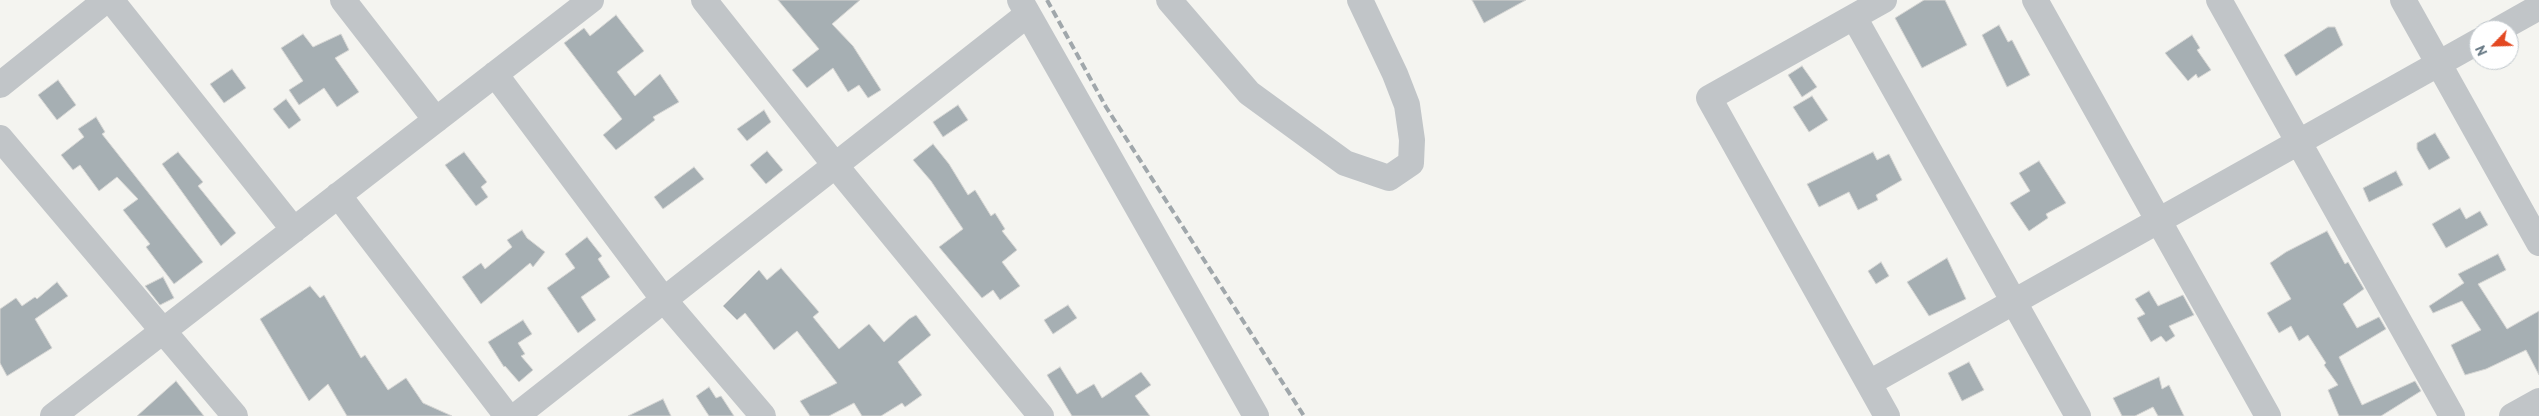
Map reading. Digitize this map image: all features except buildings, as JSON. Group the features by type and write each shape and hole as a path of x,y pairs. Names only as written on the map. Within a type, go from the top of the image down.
{"street":[{"path":"0,85 106,0"},
{"path":"111,0 294,230"},
{"path":"343,0 436,120"},
{"path":"53,416 591,0"},
{"path":"704,0 835,166 1041,416"},
{"path":"1169,0 1249,93 1345,163 1389,178 1411,164 1412,140 1407,105 1395,74 1360,0"},
{"path":"1884,0 1709,98 1887,416"},
{"path":"2035,0 2268,416"},
{"path":"2219,0 2452,416"},
{"path":"2403,0 2539,243"},
{"path":"516,416 835,166 1024,7 1256,416"},
{"path":"2516,20 2539,7"},
{"path":"1854,17 2078,416"},
{"path":"1869,383 2469,47"},
{"path":"494,74 664,300 763,416"},
{"path":"0,138 235,416"},
{"path":"338,195 507,416"},
{"path":"2512,416 2539,401"}],"railway":[{"path":"1047,0 1106,107 1304,416"}]}
